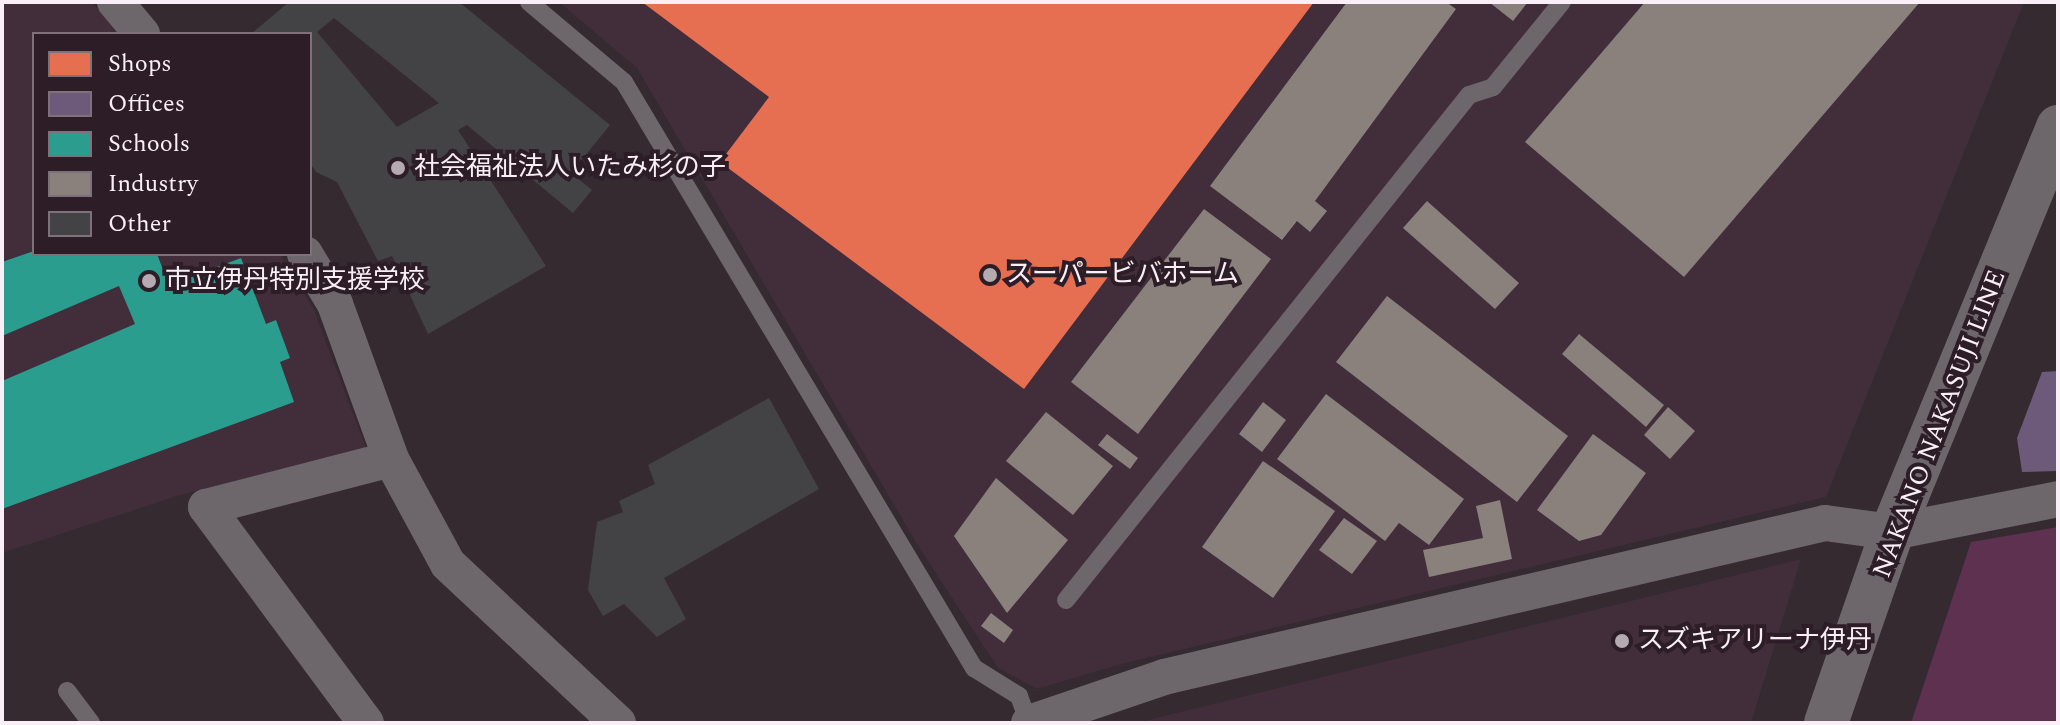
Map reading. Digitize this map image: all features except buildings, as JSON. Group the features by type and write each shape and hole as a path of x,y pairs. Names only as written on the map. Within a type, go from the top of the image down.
{"main road":[{"name":"NAKANO NAKASUJI LINE","path":"1826,723 1892,532 2058,127"}],"street":[{"path":"115,2 140,32"},
{"path":"306,256 335,304 391,459 448,564 618,723"},
{"path":"366,723 206,507 391,459"},
{"path":"1029,723 1164,677 1825,523 1892,532 2058,499"}],"lane":[{"path":"529,2 624,82 974,668 1019,696 1029,723"},
{"path":"1066,600 1469,95 1493,87 1562,2"},
{"path":"67,691 91,723"}],"shaded area":[{"name":"市立伊丹特別支援学校","path":"2,2 92,2 116,32 32,32 32,256 281,256 313,308 366,448 180,495 2,553"},
{"path":"559,2 2024,2 1826,497 1121,664 1037,689 998,668 920,549 637,68"},
{"path":"2058,527 2058,723 1911,723 1971,542"},
{"name":"スズキアリーナ伊丹","path":"1801,559 1751,723 1136,723"}],"place":[{"name":"社会福祉法人いたみ杉の子","path":"398,168"},
{"name":"スーパービバホーム","path":"990,275"},
{"name":"市立伊丹特別支援学校","path":"149,281"},
{"name":"スズキアリーナ伊丹","path":"1622,641"}]}
